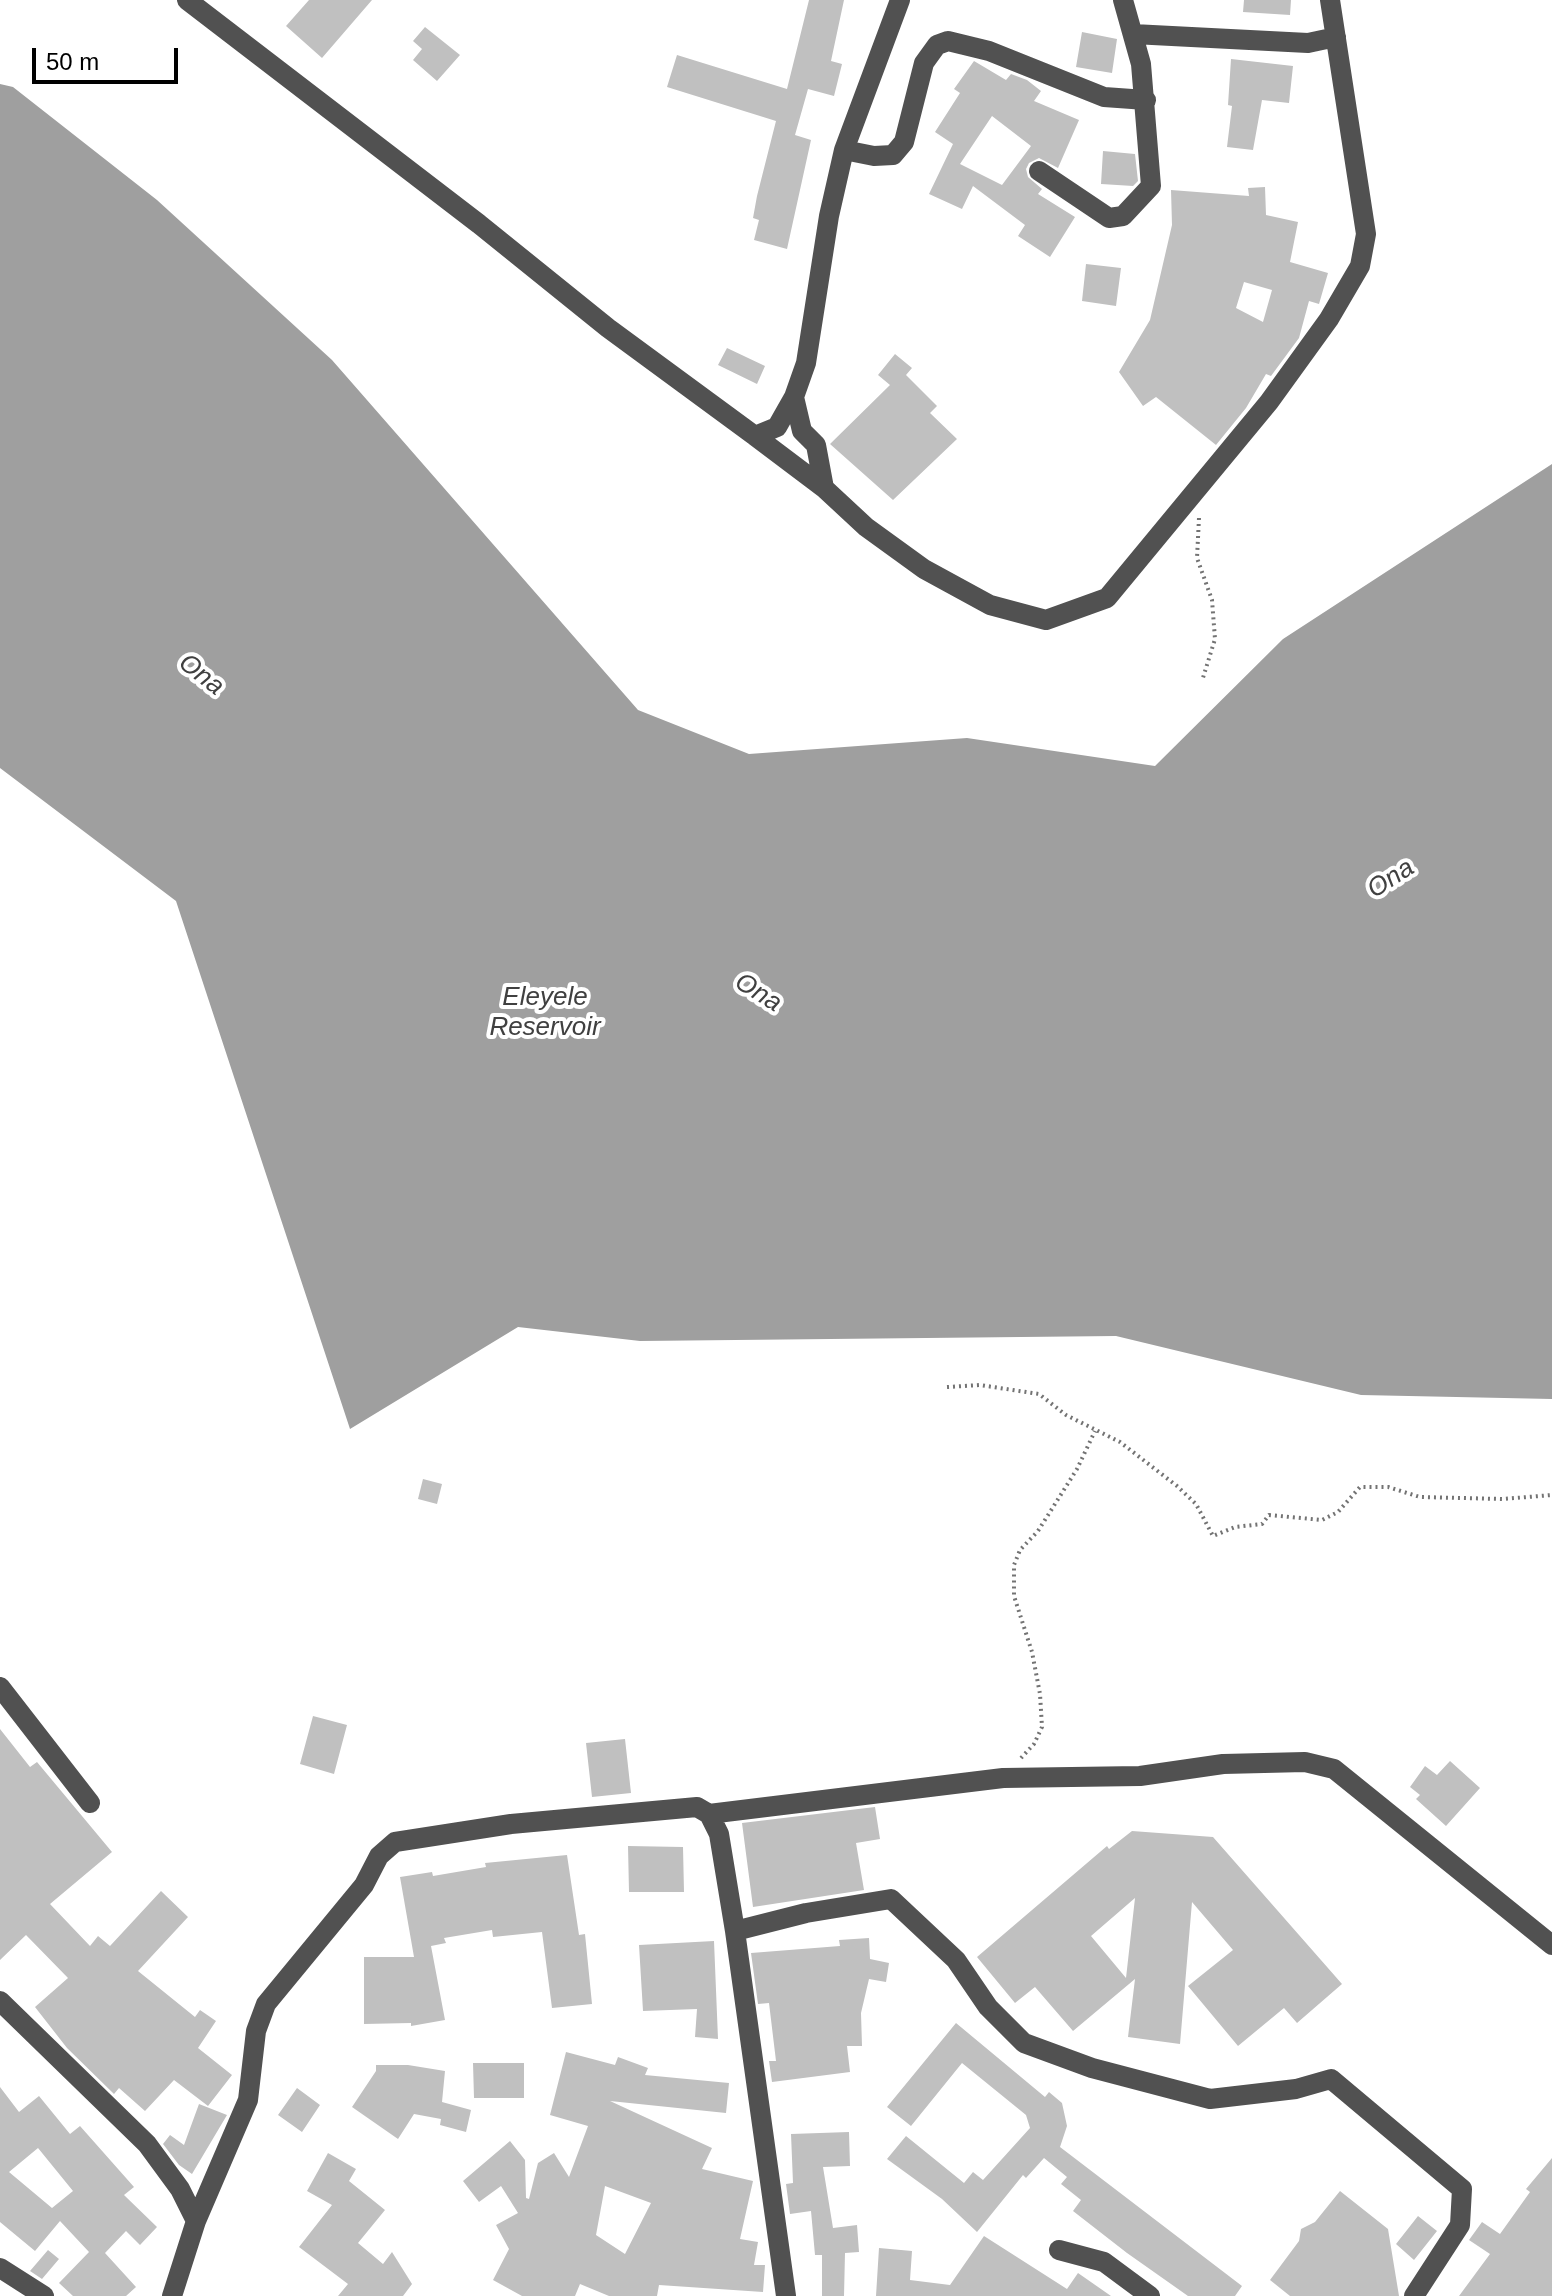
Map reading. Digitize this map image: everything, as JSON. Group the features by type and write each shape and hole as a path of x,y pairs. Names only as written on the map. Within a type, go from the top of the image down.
{"street":[{"path":"187,0 386,151 608,328 824,488 866,527 924,569 990,605 1046,620 1107,598 1201,487 1308,351 1360,266 1365,252 1359,178 1330,0"},
{"path":"755,436 777,427 794,397 816,318 829,216 844,150 900,0"},
{"path":"1039,171 1109,218 1123,216 1151,186 1146,100 1123,0"},
{"path":"1133,34 1308,43 1336,37"},
{"path":"844,150 874,156 893,155 904,142 924,63 937,45 948,41 989,51 1104,97 1146,100"},
{"path":"794,397 802,431 816,445 824,488"},
{"path":"0,1687 90,1803"},
{"path":"709,1814 1003,1778 1140,1776 1223,1764 1274,1761 1334,1769 1552,1945"},
{"path":"172,2296 196,2221 248,2100 256,2031 266,2004 364,1885 379,1856 395,1842 558,1820 697,1807 709,1814 719,1834 786,2296"},
{"path":"735,1931 806,1913 891,1899 956,1960 988,2007 1024,2043 1092,2068 1210,2099 1296,2089 1331,2079 1462,2189 1460,2225 1414,2296"},
{"path":"0,2001 147,2144 180,2189 196,2221"},
{"path":"1059,2250 1104,2262 1150,2296"},
{"path":"0,2268 44,2296"}],"path":[{"path":"1201,487 1197,558 1212,600 1215,639 1202,681"},
{"path":"947,1387 980,1385 1039,1394 1066,1415 1120,1442 1177,1486 1196,1504 1213,1536 1235,1527 1262,1524 1269,1515 1284,1514 1322,1520 1338,1512 1360,1487 1388,1487 1420,1497 1503,1499 1552,1495"},
{"path":"1003,1778 1034,1744 1042,1727 1032,1652 1014,1596 1014,1565 1020,1550 1038,1531 1077,1469 1095,1431"}],"water":[{"name":"Eleyele Reservoir","path":"0,84 13,87 157,200 332,360 638,710 749,754 967,738 1155,766 1283,639 1552,464 1552,1399 1361,1395 1116,1336 640,1341 518,1327 350,1429 176,901 0,768"}],"building":[{"path":"309,0 372,0 322,58 286,26"},
{"path":"809,0 844,0 831,61 842,64 834,96 808,89 795,135 811,140 787,249 754,240 759,220 753,218 757,196 776,121 667,87 677,55 787,89"},
{"path":"1244,0 1291,0 1290,15 1243,12"},
{"path":"425,27 460,55 437,81 413,60 422,49 413,41"},
{"path":"1082,32 1117,39 1112,73 1076,67"},
{"path":"1231,59 1293,66 1289,103 1262,100 1253,150 1227,147 1232,106 1228,105"},
{"path":"974,61 1006,80 1011,74 1027,80 1041,91 1034,101 1079,120 1058,168 1039,158 1029,163 1026,169 1028,177 1042,189 1038,194 1075,217 1050,257 1018,236 1025,225 973,186 962,209 929,194 953,144 935,132 960,93 954,89","holes":["992,116 1031,146 1002,185 960,164"]},
{"path":"1103,151 1135,154 1138,181 1133,186 1101,184"},
{"path":"1265,187 1266,215 1298,222 1290,262 1328,273 1319,304 1309,301 1299,338 1271,376 1266,374 1246,408 1216,445 1156,397 1143,406 1119,372 1150,320 1172,225 1171,190 1249,196 1248,188","holes":["1244,282 1272,290 1263,322 1236,308"]},
{"path":"1086,264 1121,268 1116,306 1082,301"},
{"path":"727,348 765,366 757,384 718,365"},
{"path":"895,354 912,368 906,375 937,406 930,413 957,439 893,500 830,444 890,385 878,375"},
{"path":"423,1479 442,1484 437,1504 418,1499"},
{"path":"313,1716 347,1725 334,1774 300,1764"},
{"path":"0,1729 30,1767 37,1762 112,1852 50,1904 90,1946 98,1936 110,1946 161,1891 188,1917 138,1971 195,2017 200,2010 216,2021 198,2048 232,2075 208,2106 174,2080 145,2111 119,2088 114,2094 67,2048 35,2007 68,1978 26,1935 0,1960"},
{"path":"625,1739 631,1793 592,1797 586,1743"},
{"path":"1450,1761 1480,1788 1446,1826 1416,1799 1420,1795 1410,1787 1425,1766 1437,1775"},
{"path":"875,1807 880,1839 856,1843 864,1890 753,1907 742,1823"},
{"path":"1132,1831 1213,1837 1342,1984 1297,2023 1284,2008 1238,2046 1188,1986 1233,1950 1192,1902 1180,2044 1128,2037 1135,1979 1073,2031 1035,1987 1015,2003 977,1957 1107,1846 1109,1849","holes":["1135,1898 1126,1978 1091,1936"]},
{"path":"628,1846 683,1847 684,1892 629,1892"},
{"path":"567,1855 579,1935 585,1934 592,2004 552,2008 542,1932 493,1937 492,1930 444,1938 446,1943 431,1946 445,2020 411,2026 411,2023 364,2024 364,1957 414,1957 400,1877 432,1872 433,1876 486,1867 485,1863"},
{"path":"869,1938 870,1959 889,1963 886,1982 869,1979 861,2013 862,2046 847,2046 850,2072 772,2082 769,2061 776,2061 769,2003 758,2004 751,1953 840,1946 839,1940"},
{"path":"714,1941 718,2039 695,2037 697,2009 643,2011 639,1945"},
{"path":"956,2023 1045,2097 1049,2092 1062,2103 1067,2126 1060,2147 1242,2286 1235,2296 1188,2296 1127,2253 1073,2211 1081,2200 1061,2184 1067,2177 1044,2158 1026,2178 1023,2175 977,2232 942,2199 887,2159 906,2136 964,2183 973,2172 983,2180 1030,2128 1026,2115 962,2063 911,2126 887,2107"},
{"path":"566,2052 615,2065 618,2057 648,2068 645,2075 729,2083 726,2113 610,2101 712,2148 702,2169 753,2181 740,2239 758,2242 754,2265 765,2265 763,2292 659,2285 657,2296 609,2296 580,2284 575,2296 522,2296 493,2280 509,2249 496,2225 518,2213 501,2186 479,2202 463,2181 510,2141 525,2160 526,2198 529,2199 538,2163 554,2153 569,2177 588,2126 550,2115","holes":["605,2186 651,2203 625,2254 596,2235"]},
{"path":"473,2063 524,2063 524,2098 474,2098"},
{"path":"376,2065 408,2065 445,2071 442,2102 471,2110 466,2132 440,2125 441,2119 414,2114 398,2139 352,2107 376,2071"},
{"path":"0,2087 19,2112 39,2096 70,2134 80,2126 134,2187 124,2195 157,2227 140,2245 126,2231 105,2253 136,2287 126,2296 73,2296 59,2283 89,2252 60,2221 35,2251 0,2222","holes":["38,2148 73,2191 52,2208 9,2172"]},
{"path":"297,2088 320,2105 302,2132 278,2115"},
{"path":"199,2104 227,2115 192,2174 179,2165 163,2144 170,2135 184,2145"},
{"path":"849,2132 850,2166 823,2167 833,2228 857,2225 859,2252 845,2253 844,2296 822,2296 822,2255 815,2255 811,2211 790,2214 786,2184 793,2183 791,2134"},
{"path":"328,2153 356,2169 349,2181 385,2210 358,2243 383,2264 392,2252 412,2284 403,2296 338,2296 348,2284 299,2247 332,2205 307,2191"},
{"path":"1552,2158 1552,2296 1459,2296 1490,2254 1469,2240 1482,2222 1500,2234 1530,2192 1526,2189"},
{"path":"1340,2191 1388,2229 1399,2296 1290,2296 1270,2280 1299,2241 1301,2229 1315,2222"},
{"path":"1418,2216 1437,2231 1414,2260 1396,2244"},
{"path":"984,2236 1067,2289 1078,2273 1111,2296 876,2296 879,2248 912,2251 910,2280 950,2285"},
{"path":"48,2250 59,2259 42,2279 30,2271"}],"water label":[{"name":"Ona","path":"201,675"},
{"name":"Ona","path":"1391,879"},
{"name":"Ona","path":"758,993"}]}
